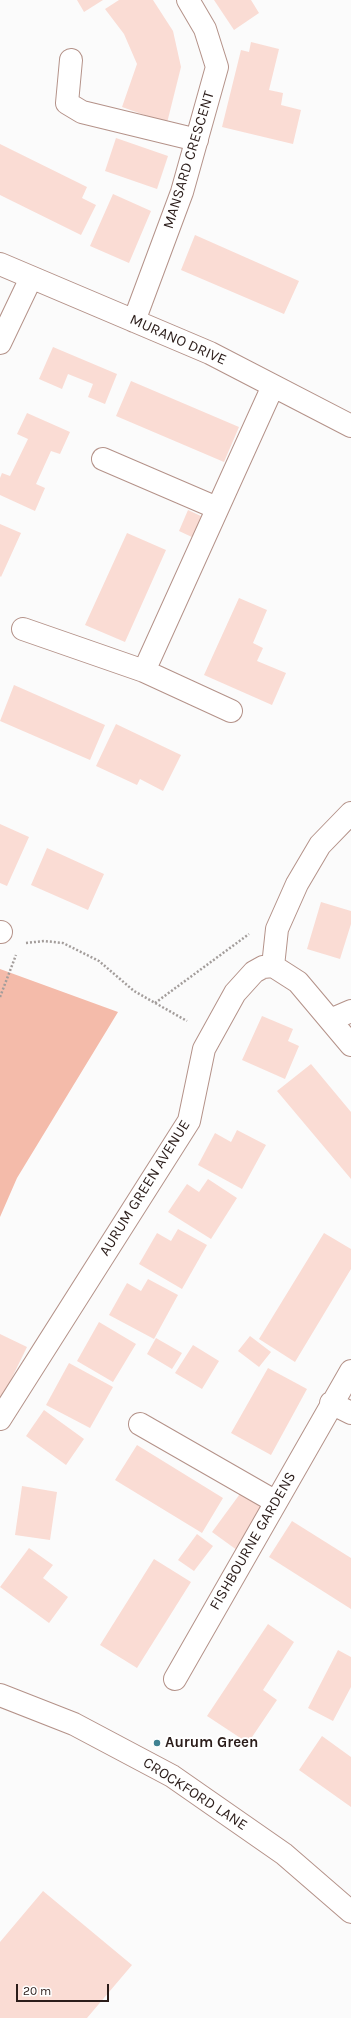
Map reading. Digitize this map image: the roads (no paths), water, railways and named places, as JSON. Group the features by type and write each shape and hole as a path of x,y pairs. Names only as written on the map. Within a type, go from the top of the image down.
{"street":[{"name":"MANSARD CRESCENT","path":"134,321 182,192 217,67 205,29 188,0"},
{"path":"71,60 67,103 82,112 197,140"},
{"name":"MURANO DRIVE","path":"0,264 210,352 351,426"},
{"path":"0,343 31,278"},
{"path":"144,671 273,386"},
{"path":"103,459 217,508"},
{"path":"23,630 144,671 231,711"},
{"path":"351,813 320,845 297,884 277,929 273,966 298,982 351,1045"},
{"name":"AURUM GREEN AVENUE","path":"0,1419 189,1121 204,1049 236,993 254,972 263,967 273,966"},
{"path":"330,1020 351,1011"},
{"name":"FISHBOURNE GARDENS","path":"175,1679 331,1403 351,1371"},
{"path":"331,1403 351,1413"},
{"path":"140,1424 276,1502"},
{"name":"CROCKFORD LANE","path":"0,1695 74,1724 172,1776 284,1854 351,1912"}],"place":[{"name":"Aurum Green","path":"157,1743"}]}
